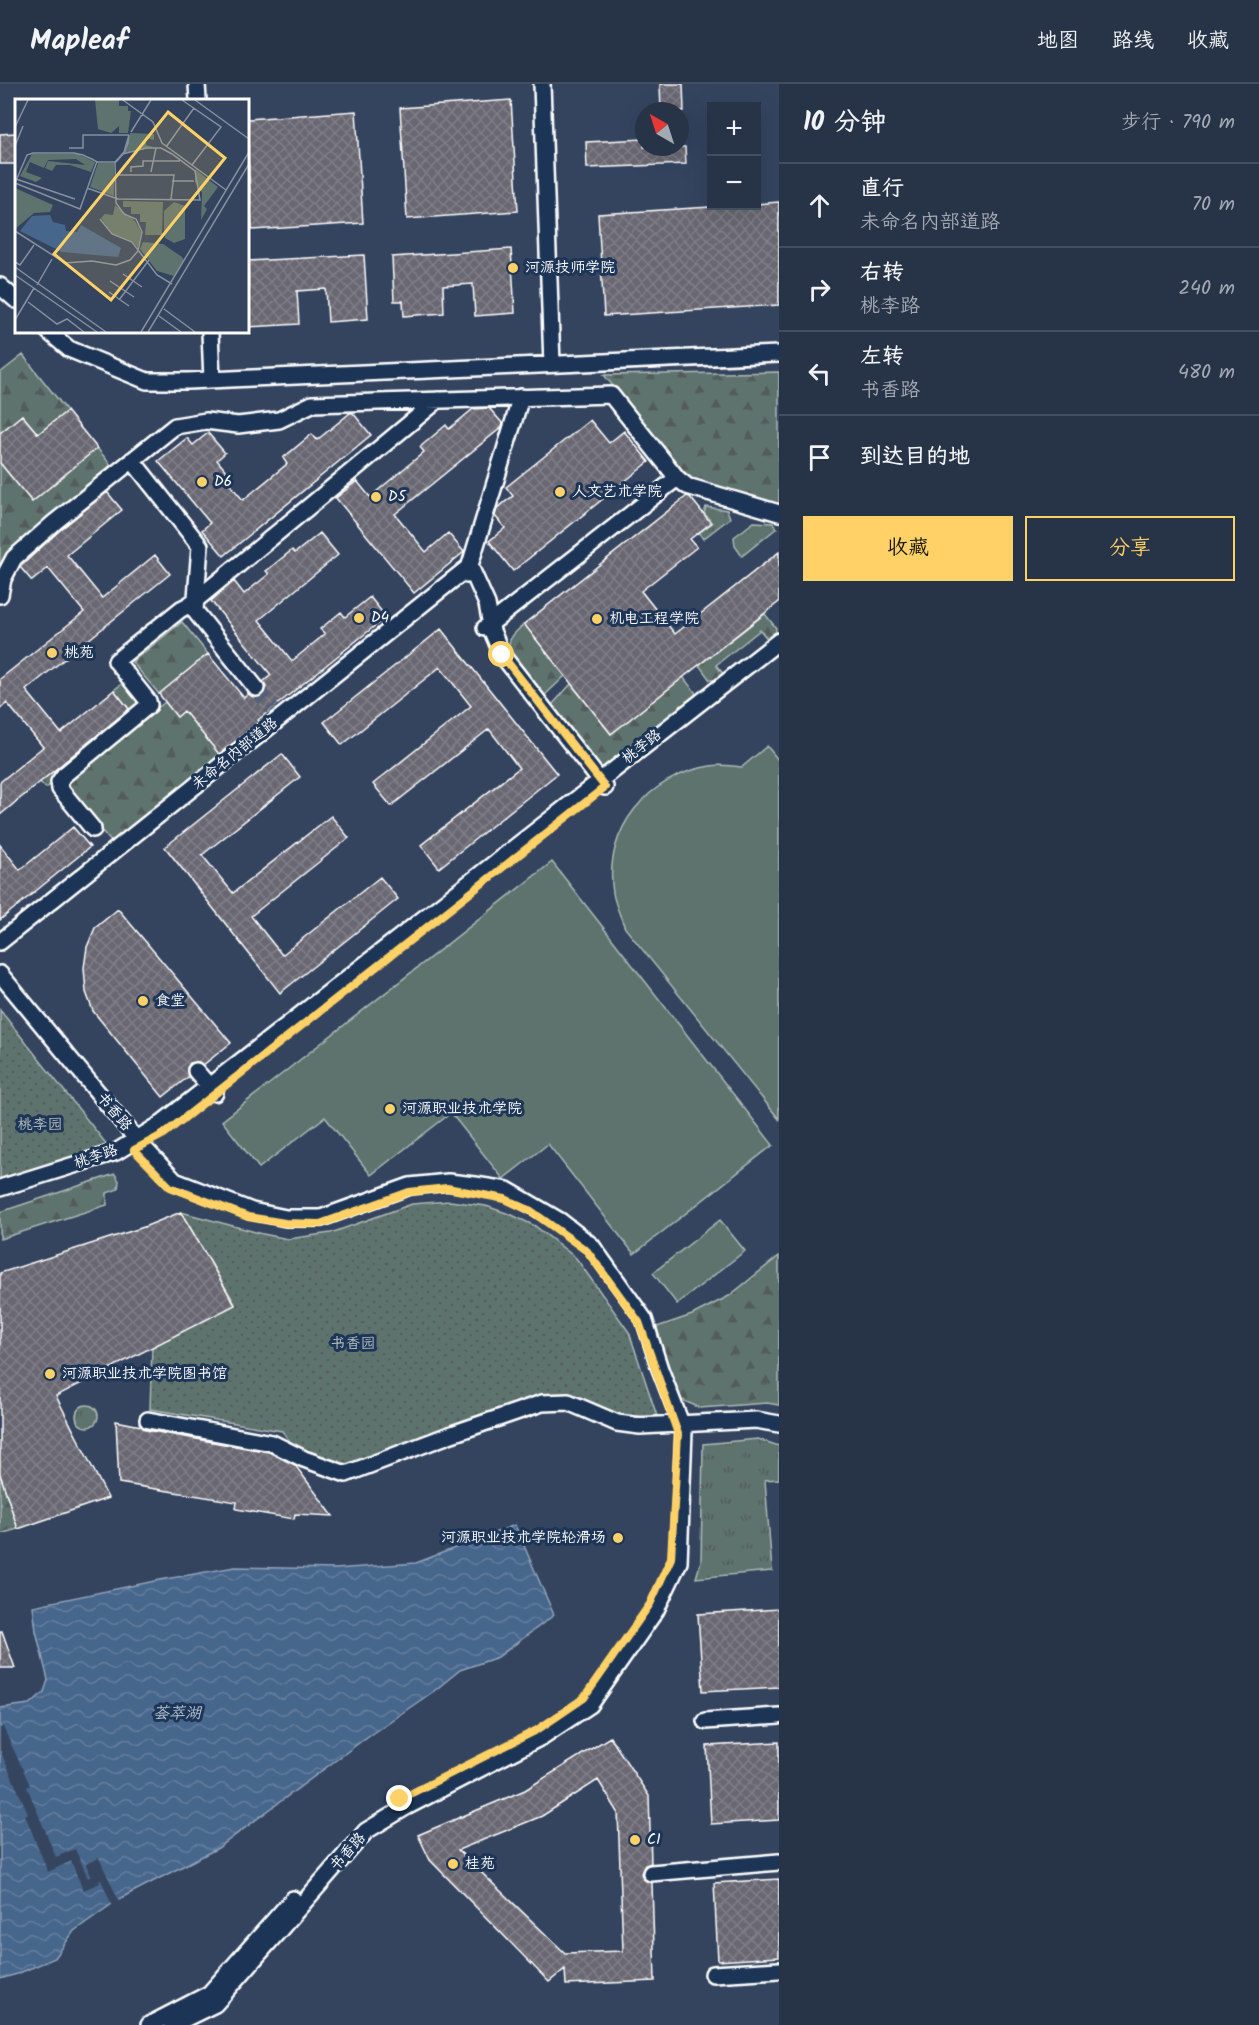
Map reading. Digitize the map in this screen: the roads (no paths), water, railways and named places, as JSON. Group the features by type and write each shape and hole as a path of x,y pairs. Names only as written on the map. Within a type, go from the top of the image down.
{"street":[{"path":"197,84 198,99"},
{"path":"542,84 552,360"},
{"path":"0,276 15,288"},
{"path":"0,286 15,299"},
{"path":"50,333 69,349 147,381 212,375 552,360 779,354"},
{"path":"63,333 71,340 147,371 212,375"},
{"path":"210,333 212,375"},
{"path":"552,360 779,345"},
{"path":"0,595 3,579 14,558 55,522 175,426 207,421 238,425 279,420 312,404 611,395 676,478 687,486 779,513"},
{"path":"520,397 469,571 488,626 502,655 600,786"},
{"path":"93,829 60,789 59,782 64,775 148,707 148,701 116,661 432,400"},
{"path":"128,464 200,546 187,615 253,691"},
{"path":"488,626 676,478"},
{"name":"未命名内部道路","path":"0,942 275,719 469,571"},
{"name":"桃李路","path":"600,786 779,641"},
{"name":"桃李路","path":"0,1197 119,1159 158,1126 212,1090 600,786 779,650"},
{"name":"未命名内部道路","path":"0,949 275,719"},
{"name":"书香路","path":"0,974 135,1145"},
{"name":"书香路","path":"0,990 170,1187 248,1217 285,1223 320,1224 409,1192 447,1188 505,1199 531,1211 587,1251 639,1322 678,1434 671,1558 650,1604 584,1698 537,1730 400,1799 360,1823 209,1994 149,2025"},
{"path":"196,1071 212,1090"},
{"name":"桃李路","path":"0,1188 135,1145"},
{"path":"148,1420 273,1443 304,1459 346,1474 542,1403 568,1402 617,1423 640,1426 762,1413 779,1416"},
{"path":"675,1422 756,1420 779,1424"},
{"name":"书香路","path":"172,2025 215,2004 366,1831 543,1736 591,1705 656,1610 679,1562 684,1431 675,1422"},
{"path":"705,1721 779,1716"},
{"path":"651,1873 779,1862"},
{"path":"713,1974 779,1970"}],"water":[{"name":"荟萃湖","path":"515,1525 554,1615 498,1657 460,1670 218,1848 119,1899 74,1931 55,1958 0,1979 0,1708 30,1704 44,1692 48,1680 36,1631 33,1606 235,1567 335,1569 416,1563"}],"tunnel":[{"path":"256,688 272,709"}],"place":[{"name":"河源技师学院","path":"513,268"},
{"name":"D6","path":"202,482"},
{"name":"人文艺术学院","path":"560,492"},
{"name":"D5","path":"376,497"},
{"name":"D4","path":"359,618"},
{"name":"机电工程学院","path":"597,619"},
{"name":"桃苑","path":"52,653"},
{"name":"食堂","path":"143,1001"},
{"name":"河源职业技术学院","path":"390,1109"},
{"name":"河源职业技术学院图书馆","path":"50,1374"},
{"name":"河源职业技术学院轮滑场","path":"618,1538"},
{"name":"C1","path":"635,1840"},
{"name":"桂苑","path":"453,1864"}],"park label":[{"name":"桃李园","path":"40,1125"},
{"name":"书香园","path":"353,1344"}]}
